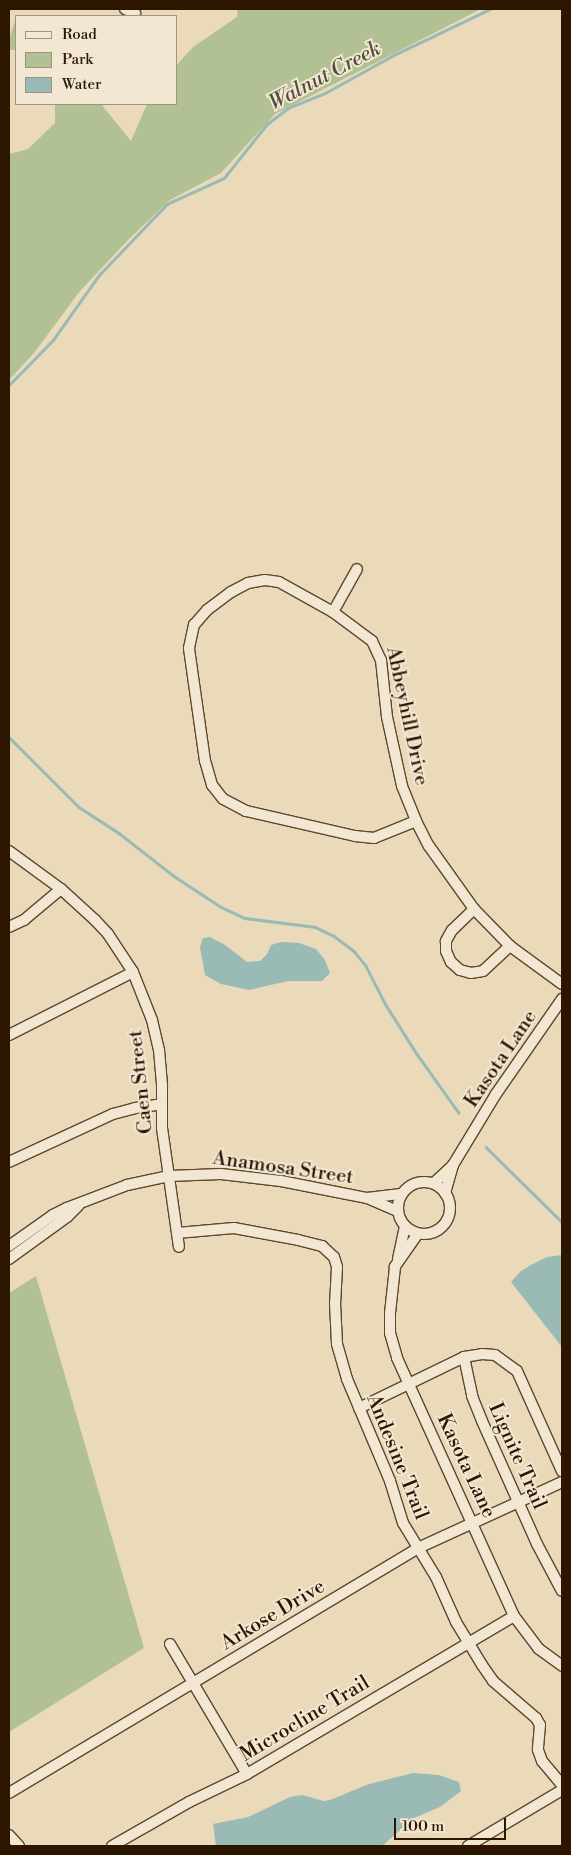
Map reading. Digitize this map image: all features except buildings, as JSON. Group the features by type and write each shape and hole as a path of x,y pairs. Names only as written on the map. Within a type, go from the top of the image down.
{"street":[{"path":"124,9 135,13"},
{"path":"333,612 357,570"},
{"name":"Abbeyhill Drive","path":"416,821 374,838 355,836 246,811 223,800 212,785 205,761 189,648 194,625 208,610 231,592 248,583 265,580 279,582 333,612 372,640 381,660 387,717 402,786 416,821 446,872 474,910 510,946 562,984"},
{"name":"Caen Street","path":"9,851 60,889 108,934 133,972 152,1020 158,1045 162,1128 179,1247"},
{"path":"9,927 24,920 60,889"},
{"path":"474,910 452,930 446,941 446,951 451,962 466,972 483,971 510,946"},
{"path":"9,1035 133,972"},
{"name":"Kasota Lane","path":"434,1183 453,1164 496,1094 562,999"},
{"path":"9,1162 113,1114 134,1108 162,1104"},
{"name":"Kasota Lane","path":"398,1260 417,1234 431,1234 443,1226 448,1219 450,1205 445,1193 453,1164"},
{"name":"Anamosa Street","path":"9,1246 54,1215 127,1185 169,1176 194,1174 251,1177 367,1198 398,1211"},
{"path":"417,1234 405,1228 398,1211 401,1194 413,1185 422,1182 434,1183 445,1193"},
{"name":"Anamosa Street","path":"367,1198 401,1194"},
{"name":"Anamosa Street","path":"9,1259 67,1217 79,1206"},
{"name":"Andesine Trail","path":"177,1233 234,1228 322,1246 334,1256 337,1267 334,1322 337,1344 346,1379 390,1481 403,1523 436,1577 456,1622 493,1681 536,1718 540,1725 538,1750 542,1761 562,1785"},
{"name":"Kasota Lane","path":"405,1228 398,1252 390,1303 390,1332 397,1358 514,1616 540,1649 562,1666"},
{"path":"359,1408 409,1386 464,1357 489,1354 501,1358 517,1371 562,1471"},
{"name":"Lignite Trail","path":"464,1357 472,1396 517,1502 552,1576 562,1591"},
{"name":"Arkose Drive","path":"9,1793 418,1548 562,1482"},
{"name":"Microcline Trail","path":"112,1846 189,1802 247,1774 514,1616"},
{"path":"170,1644 247,1774"},
{"path":"468,1846 562,1790"},
{"path":"9,1835 19,1846"}],"green space":[{"path":"238,9 481,9 275,114 221,173 170,200 129,239 80,291 34,353 9,380 9,154 28,149 55,123 55,105 102,105 131,141 147,105 178,105 178,64 193,47 237,17"},
{"path":"15,21 15,50 9,50 9,39"},
{"path":"36,1276 144,1648 9,1732 9,1293"}],"water":[{"path":"210,937 225,945 247,962 260,961 267,954 271,945 281,942 299,943 316,949 325,960 330,973 322,981 288,981 249,990 221,984 205,975 200,947 203,938"},
{"path":"562,1255 562,1347 511,1282 521,1271 529,1266 547,1257"},
{"path":"413,1773 439,1775 459,1782 461,1791 440,1807 414,1818 382,1846 216,1846 213,1824 248,1817 290,1797 302,1795 324,1801 330,1800 369,1784"}],"waterway":[{"name":"Walnut Creek","path":"9,385 53,340 99,275 167,204 224,178 267,124 288,108 325,93 392,56 490,9"},
{"path":"9,737 79,807 119,833 174,876 221,907 245,918 315,927 334,936 354,951 366,966 386,1005 417,1054 459,1113"},
{"path":"486,1147 562,1222"}]}
